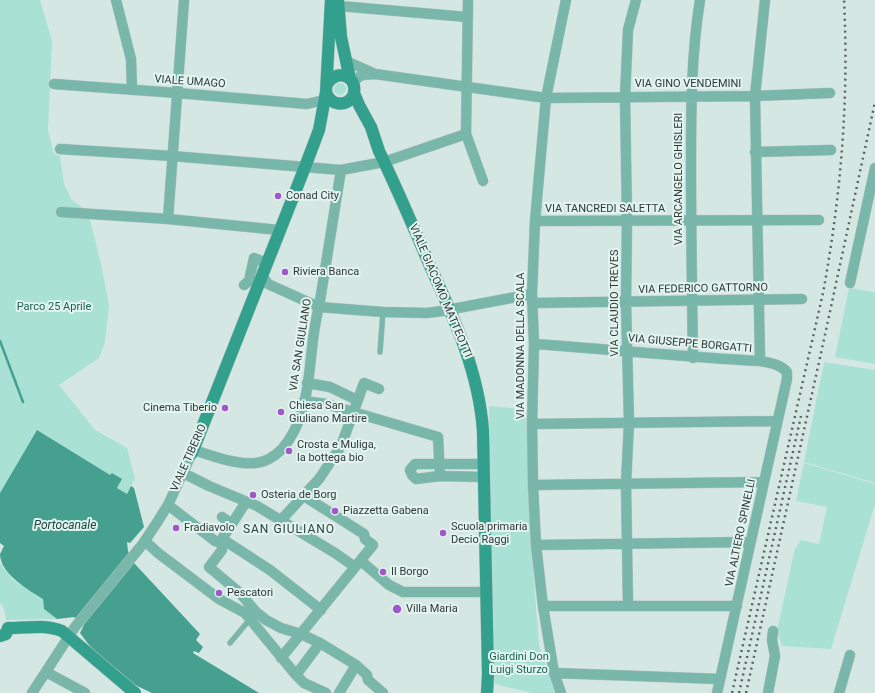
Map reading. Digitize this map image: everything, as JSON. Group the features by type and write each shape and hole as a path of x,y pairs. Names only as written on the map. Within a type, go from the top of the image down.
{"main road":[{"name":"VIALE GIACOMO MATTEOTTI","path":"336,2 346,61 359,105 450,309 475,378 482,414 484,464 488,674 487,693"},
{"name":"VIALE TIBERIO","path":"193,452 305,167 318,130 326,92 336,2"},
{"path":"322,115 329,109 341,104 351,98 352,84 342,75 332,77 326,92 331,100 341,104 350,106 365,117"},
{"path":"2,633 45,627 53,628 62,632 135,693"}],"street":[{"path":"116,0 131,59 132,90"},
{"path":"168,219 184,0"},
{"path":"468,0 466,134 483,180"},
{"name":"VIA MADONNA DELLA SCALA","path":"560,693 554,673 543,606 536,545 532,424 534,344 532,298 535,221 546,98 566,0"},
{"name":"VIA CLAUDIO TREVES","path":"628,606 626,483 628,423 626,303 627,220 625,97 628,30 636,0"},
{"name":"VIA ARCANGELO GHISLERI","path":"693,358 691,96 695,32 700,0"},
{"path":"760,361 755,96 764,0"},
{"path":"336,2 467,17"},
{"path":"346,61 375,74"},
{"path":"352,84 362,75 375,74"},
{"name":"VIA GINO VENDEMINI","path":"375,74 546,98 755,96 830,93"},
{"name":"VIALE UMAGO","path":"54,84 177,92 307,104 326,92"},
{"path":"60,149 172,156 341,170 384,162 466,134"},
{"path":"755,152 831,150"},
{"path":"850,283 875,168"},
{"name":"VIA SAN GIULIANO","path":"193,452 234,461 256,463 272,458 292,435 301,414 308,383 315,322 319,307 341,170"},
{"path":"61,212 168,219 280,230"},
{"name":"VIA TANCREDI SALETTA","path":"535,221 757,219 819,220"},
{"path":"244,285 249,281 254,258 264,262"},
{"name":"VIA FEDERICO GATTORNO","path":"262,275 268,284 319,307 383,312 427,313 532,298 626,303 802,300"},
{"name":"VIA GIUSEPPE BORGATTI","path":"534,344 627,350 693,358 760,361 783,368 787,372 787,379"},
{"name":"VIA ALTIERO SPINELLI","path":"717,693 787,379"},
{"path":"308,383 330,387 357,400"},
{"path":"281,520 319,479 341,446 364,383 379,389"},
{"path":"304,401 326,404 438,437 440,476"},
{"path":"532,424 777,421"},
{"name":"VIALE TIBERIO","path":"32,693 80,621 145,541 168,504 193,452"},
{"path":"484,464 415,464 410,470 412,475 416,478 440,476 484,477"},
{"path":"184,473 281,520 358,564 399,591 486,592"},
{"path":"533,485 764,482"},
{"path":"281,658 342,585 373,545 365,539 364,534 304,496"},
{"path":"246,502 222,539 222,550 209,567 240,593 281,658 296,675 304,683 326,693"},
{"path":"168,504 216,541 221,543 227,542 270,570 321,610"},
{"path":"222,517 232,524"},
{"path":"145,541 214,594 245,613 266,620 281,628 301,634 356,665 367,675 368,680 383,693"},
{"path":"536,545 750,542"},
{"path":"214,594 225,580"},
{"path":"543,606 737,606"},
{"path":"768,693 775,656 772,640 773,631"},
{"path":"296,675 320,644"},
{"path":"839,693 850,655"},
{"path":"339,693 356,665"},
{"path":"46,672 85,693"},
{"path":"554,673 720,679"}],"lane":[{"path":"380,352 383,312"},
{"path":"230,643 253,615"}],"green space":[{"name":"Parco 25 Aprile","path":"0,0 40,0 52,41 48,131 54,154 60,156 64,184 71,199 88,212 101,264 109,305 105,342 99,358 59,385 95,430 127,448 135,478 127,494 117,488 122,480 112,473 111,476 37,430 0,493"},
{"path":"340,83 344,85 346,89 344,93 340,95 336,93 334,89 336,85"},
{"path":"849,288 875,292 875,364 835,357"},
{"path":"824,362 875,370 875,483 804,462"},
{"name":"Giardini Don Luigi Sturzo","path":"489,406 526,409 531,542 539,645 555,693 532,693 495,684"},
{"path":"804,463 875,484 875,504 831,649 782,646 777,631 795,548 800,540 819,544 827,507 796,501"},
{"path":"0,563 13,580 43,599 44,609 57,619 6,620 4,609 0,602"}],"water":[{"name":"Portocanale","path":"37,430 110,475 112,473 122,479 117,488 127,494 131,486 134,488 144,527 130,543 127,542 128,551 134,563 200,634 196,640 203,647 199,653 194,651 193,653 259,693 152,693 135,685 96,653 89,645 80,633 84,625 74,617 57,619 44,609 43,599 24,587 10,575 1,561 0,554 4,546 0,543 0,493"}],"waterway":[{"path":"0,341 23,402"}],"railway":[{"path":"732,693 823,293 835,220 844,111 844,0"},
{"path":"746,693 875,102"},
{"path":"739,693 801,416"}],"place":[{"name":"Conad City","path":"278,196"},
{"name":"Riviera Banca","path":"285,272"},
{"name":"Cinema Tiberio","path":"225,408"},
{"name":"Chiesa San Giuliano Martire","path":"281,412"},
{"name":"Crosta e Muliga, la bottega bio","path":"289,451"},
{"name":"Osteria de Borg","path":"253,495"},
{"name":"Piazzetta Gabena","path":"335,511"},
{"name":"Fradiavolo","path":"176,528"},
{"name":"Scuola primaria Decio Raggi","path":"443,533"},
{"name":"Il Borgo","path":"383,572"},
{"name":"Pescatori","path":"219,593"},
{"name":"Villa Maria","path":"397,609"}],"district":[{"name":"SAN GIULIANO","path":"289,530"}]}
